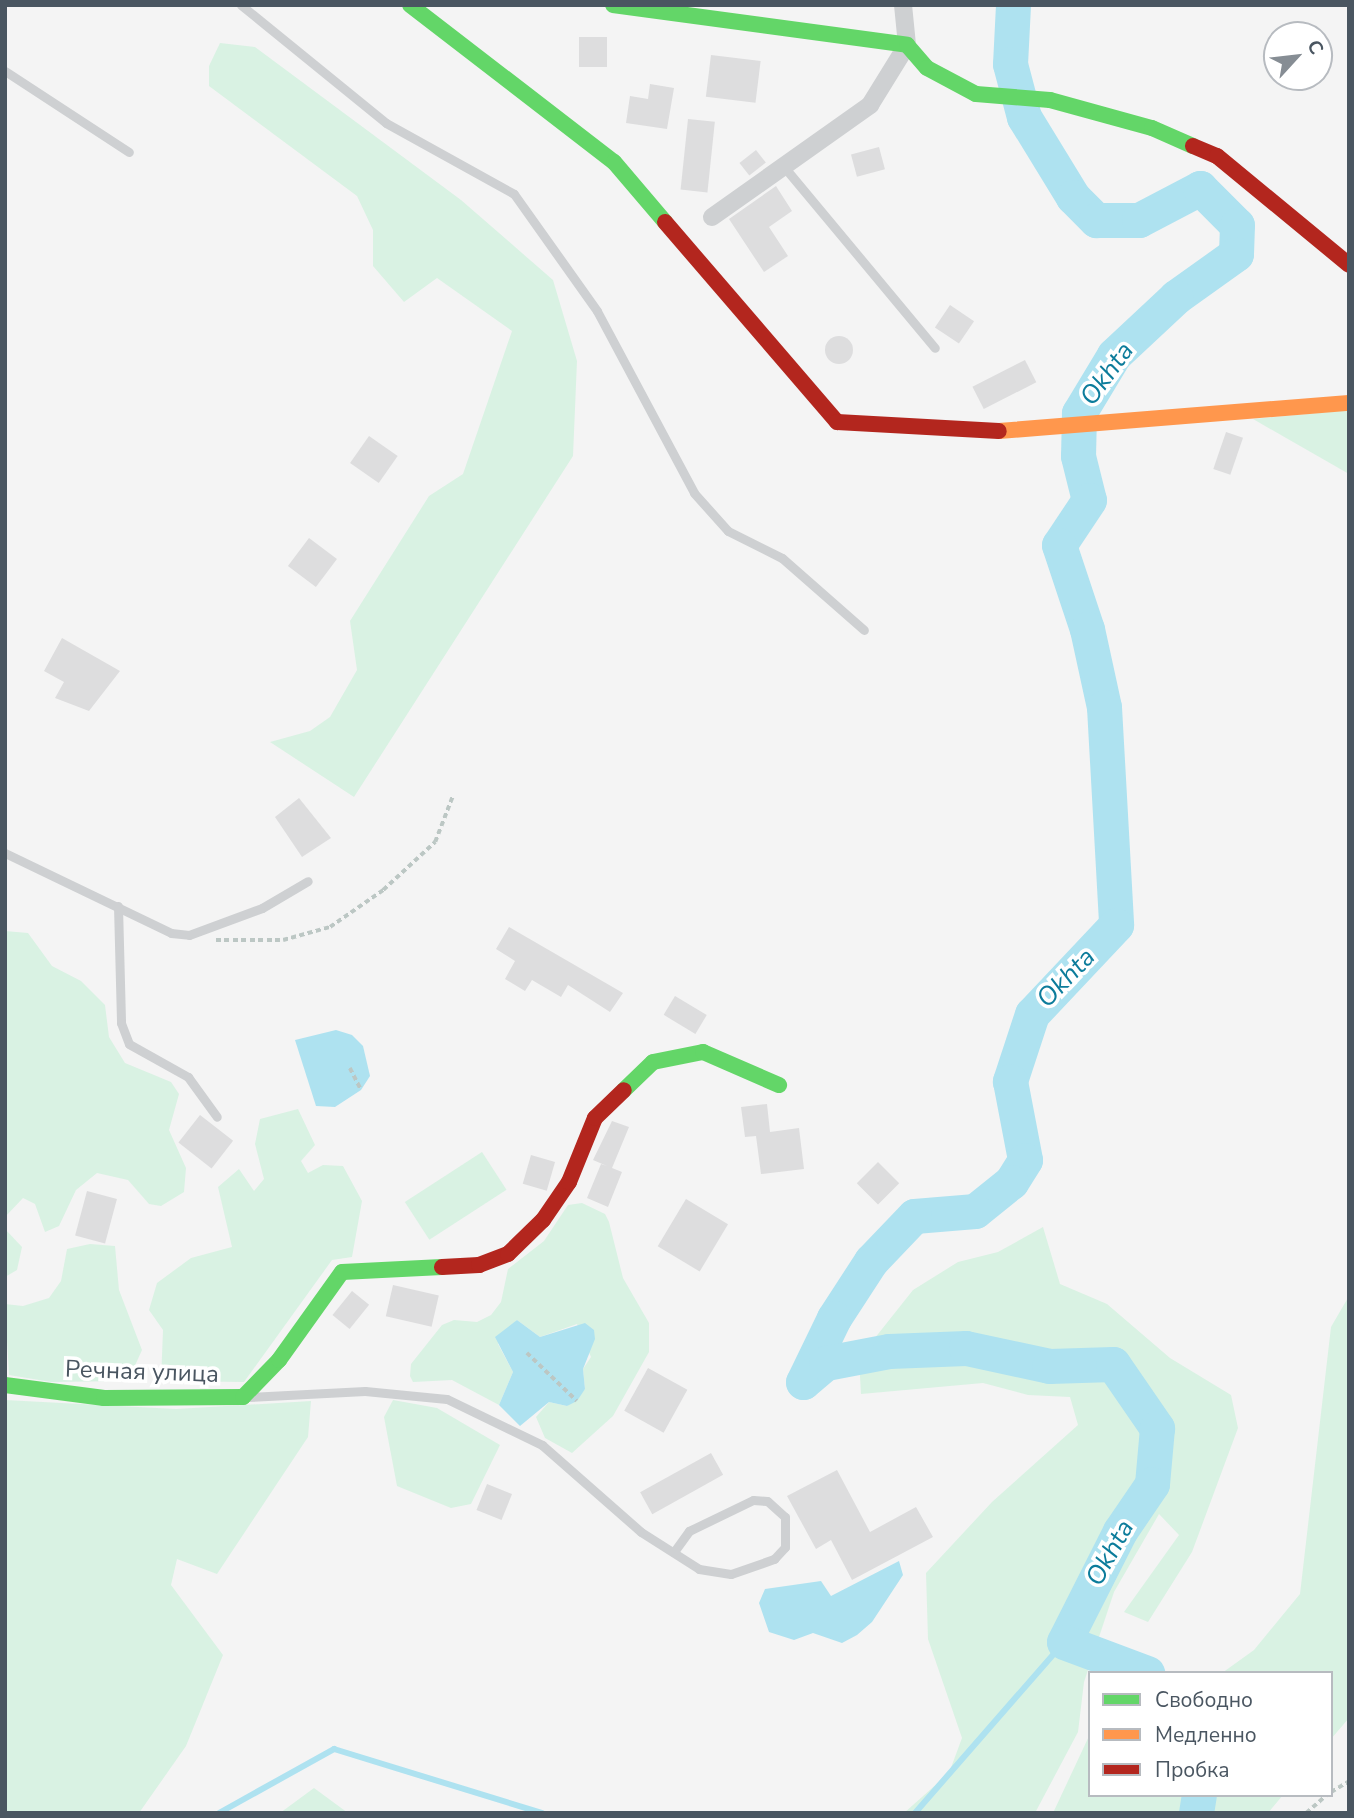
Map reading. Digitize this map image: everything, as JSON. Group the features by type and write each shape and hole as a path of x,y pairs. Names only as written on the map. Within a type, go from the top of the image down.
{"street":[{"path":"410,5 614,162 837,422 970,433 1349,403"},
{"path":"613,5 662,9 907,45"},
{"path":"903,5 907,45 928,68 976,94 1050,100 1152,128 1217,156 1349,265"},
{"path":"712,217 785,168 870,105 907,45"},
{"name":"Речная улица","path":"5,1385 104,1398 243,1397 279,1360 342,1272 479,1265 508,1254 543,1220 569,1182 595,1118 653,1062 703,1052 779,1084"}],"lane":[{"path":"241,5 387,123 514,194 597,311 694,493 728,531 782,558 864,630"},
{"path":"5,71 129,152"},
{"path":"785,168 935,348"},
{"path":"5,853 171,933 189,935 262,908 308,881"},
{"path":"118,906 125,1035 129,1044 188,1077 217,1117"},
{"path":"243,1397 365,1391 447,1399 542,1445 641,1532 699,1569 731,1574 754,1570 785,1547 785,1517 767,1501 753,1500 689,1531 674,1552"}],"path":[{"path":"189,935 228,942 283,940 330,927 383,890 435,842 453,795"},
{"path":"350,1068 361,1090"},
{"path":"527,1353 577,1401"},
{"path":"1333,1791 1349,1781"},
{"path":"1306,1813 1325,1797"}],"green space":[{"path":"220,43 255,47 461,200 553,280 577,361 573,456 354,797 270,742 310,731 330,717 357,670 350,621 429,496 463,474 512,331 437,278 404,302 373,266 373,230 357,196 209,86 209,66"},
{"path":"1349,410 1349,474 1253,419"},
{"path":"5,931 28,933 52,966 81,981 105,1005 109,1037 125,1063 171,1082 179,1094 169,1130 186,1168 184,1192 161,1206 149,1204 128,1180 97,1173 76,1190 59,1226 45,1232 35,1204 23,1198 5,1217"},
{"path":"298,1109 315,1145 301,1161 308,1173 323,1165 343,1166 362,1201 352,1257 332,1260 244,1382 161,1381 163,1330 149,1310 157,1283 191,1258 232,1247 218,1187 239,1169 254,1191 264,1179 255,1144 260,1119"},
{"path":"482,1152 507,1190 429,1240 405,1202"},
{"path":"582,1203 605,1214 609,1222 623,1278 649,1323 649,1352 613,1416 572,1453 545,1438 536,1417 549,1402 567,1406 585,1389 583,1369 591,1357 577,1324 540,1337 517,1320 498,1344 513,1372 499,1405 452,1380 413,1382 410,1376 411,1364 442,1325 454,1320 477,1322 491,1315 501,1302 508,1269 544,1241 568,1205"},
{"path":"1043,1227 1060,1284 1107,1304 1170,1358 1231,1395 1238,1428 1192,1552 1148,1622 1124,1612 1179,1535 1159,1514 1114,1592 1084,1682 1078,1732 1035,1813 904,1813 949,1773 962,1738 928,1639 926,1573 992,1502 1078,1425 1070,1397 1028,1395 983,1383 861,1394 859,1358 913,1290 958,1262 998,1252"},
{"path":"5,1229 22,1247 17,1270 5,1277"},
{"path":"90,1244 115,1246 119,1290 142,1350 128,1381 51,1382 9,1375 5,1304 23,1306 49,1298 61,1281 67,1249"},
{"path":"1349,1296 1349,1718 1333,1737 1333,1671 1225,1671 1254,1650 1300,1594 1331,1327"},
{"path":"5,1400 176,1409 311,1401 308,1437 217,1574 177,1559 171,1585 223,1655 186,1746 139,1813 5,1813"},
{"path":"393,1400 437,1408 500,1445 471,1504 451,1508 397,1486 384,1417"},
{"path":"1088,1738 1088,1797 1281,1797 1268,1813 1053,1813"},
{"path":"314,1788 348,1813 280,1813"}],"water":[{"path":"336,1030 352,1035 363,1046 370,1076 361,1090 335,1107 316,1106 295,1040"},
{"path":"517,1320 540,1337 585,1323 594,1330 595,1339 583,1369 585,1389 577,1401 567,1406 549,1402 520,1426 499,1405 513,1372 495,1337"},
{"path":"899,1561 903,1575 872,1622 857,1635 842,1643 813,1633 794,1640 769,1632 759,1603 765,1589 821,1581 831,1596"}],"building":[{"path":"579,37 607,37 607,67 579,67"},
{"path":"711,55 761,61 756,103 706,97"},
{"path":"650,84 674,88 667,129 626,123 630,96 648,99"},
{"path":"688,119 715,122 707,192 681,190"},
{"path":"879,147 885,169 857,177 851,155"},
{"path":"756,150 766,163 749,176 739,163"},
{"path":"776,186 792,211 769,227 788,256 764,272 729,219"},
{"path":"950,305 974,321 959,344 935,327"},
{"path":"839,336 849,340 853,350 849,360 839,364 829,360 825,350 829,340"},
{"path":"1025,360 1036,382 984,409 972,387"},
{"path":"1226,432 1243,438 1230,475 1213,469"},
{"path":"369,436 398,456 379,483 350,463"},
{"path":"309,538 337,559 316,587 288,566"},
{"path":"62,638 120,671 89,711 55,698 64,682 44,671"},
{"path":"299,798 331,838 302,857 275,817"},
{"path":"509,927 623,993 610,1012 568,985 561,997 532,980 525,991 505,979 515,961 496,949"},
{"path":"675,996 707,1015 695,1034 664,1015"},
{"path":"767,1104 770,1132 799,1128 804,1169 761,1174 756,1136 745,1137 741,1107"},
{"path":"200,1115 233,1141 212,1168 178,1143"},
{"path":"612,1121 629,1127 612,1168 622,1172 608,1207 587,1198 601,1164 607,1166 593,1160"},
{"path":"531,1155 555,1162 547,1191 523,1184"},
{"path":"878,1162 899,1183 878,1204 857,1183"},
{"path":"87,1191 117,1199 105,1243 75,1235"},
{"path":"686,1199 728,1224 700,1271 658,1246"},
{"path":"393,1285 439,1296 432,1327 386,1316"},
{"path":"352,1291 369,1305 350,1329 332,1315"},
{"path":"648,1368 687,1390 664,1433 624,1411"},
{"path":"711,1453 723,1475 652,1514 640,1492"},
{"path":"837,1470 870,1532 916,1507 933,1537 852,1580 831,1540 816,1549 787,1496"},
{"path":"487,1484 512,1494 502,1520 477,1510"}],"waterway":[{"name":"Okhta","path":"1013,5 1010,64 1024,117 1073,197 1096,220 1139,220 1200,188 1237,225 1236,254 1176,297 1114,355 1079,413 1078,456 1089,500 1059,545 1087,629 1104,707 1116,925 1032,1014 1010,1081 1025,1160 1011,1182 975,1211 914,1216 871,1261 834,1318 803,1382 826,1363 889,1351 966,1348 1049,1366 1113,1364 1157,1428 1152,1484 1120,1531 1064,1642 1142,1671"},
{"path":"915,1813 1064,1642"},
{"path":"219,1813 334,1749 542,1813"},
{"name":"Okhta","path":"1196,1813 1199,1797"}],"traffic: fast":[{"path":"410,5 614,162 665,222"},
{"path":"613,5 907,45 927,68 976,94 1050,100 1152,128 1193,146"},
{"path":"624,1090 653,1062 703,1052 779,1085"},
{"path":"5,1385 104,1398 243,1397 279,1360 342,1272 442,1267"}],"traffic: slow":[{"path":"999,431 1349,403"}],"traffic: jam":[{"path":"1193,146 1217,156 1349,265"},
{"path":"665,222 837,422 999,431"},
{"path":"442,1267 479,1265 508,1254 543,1220 569,1182 595,1118 624,1090"}]}
